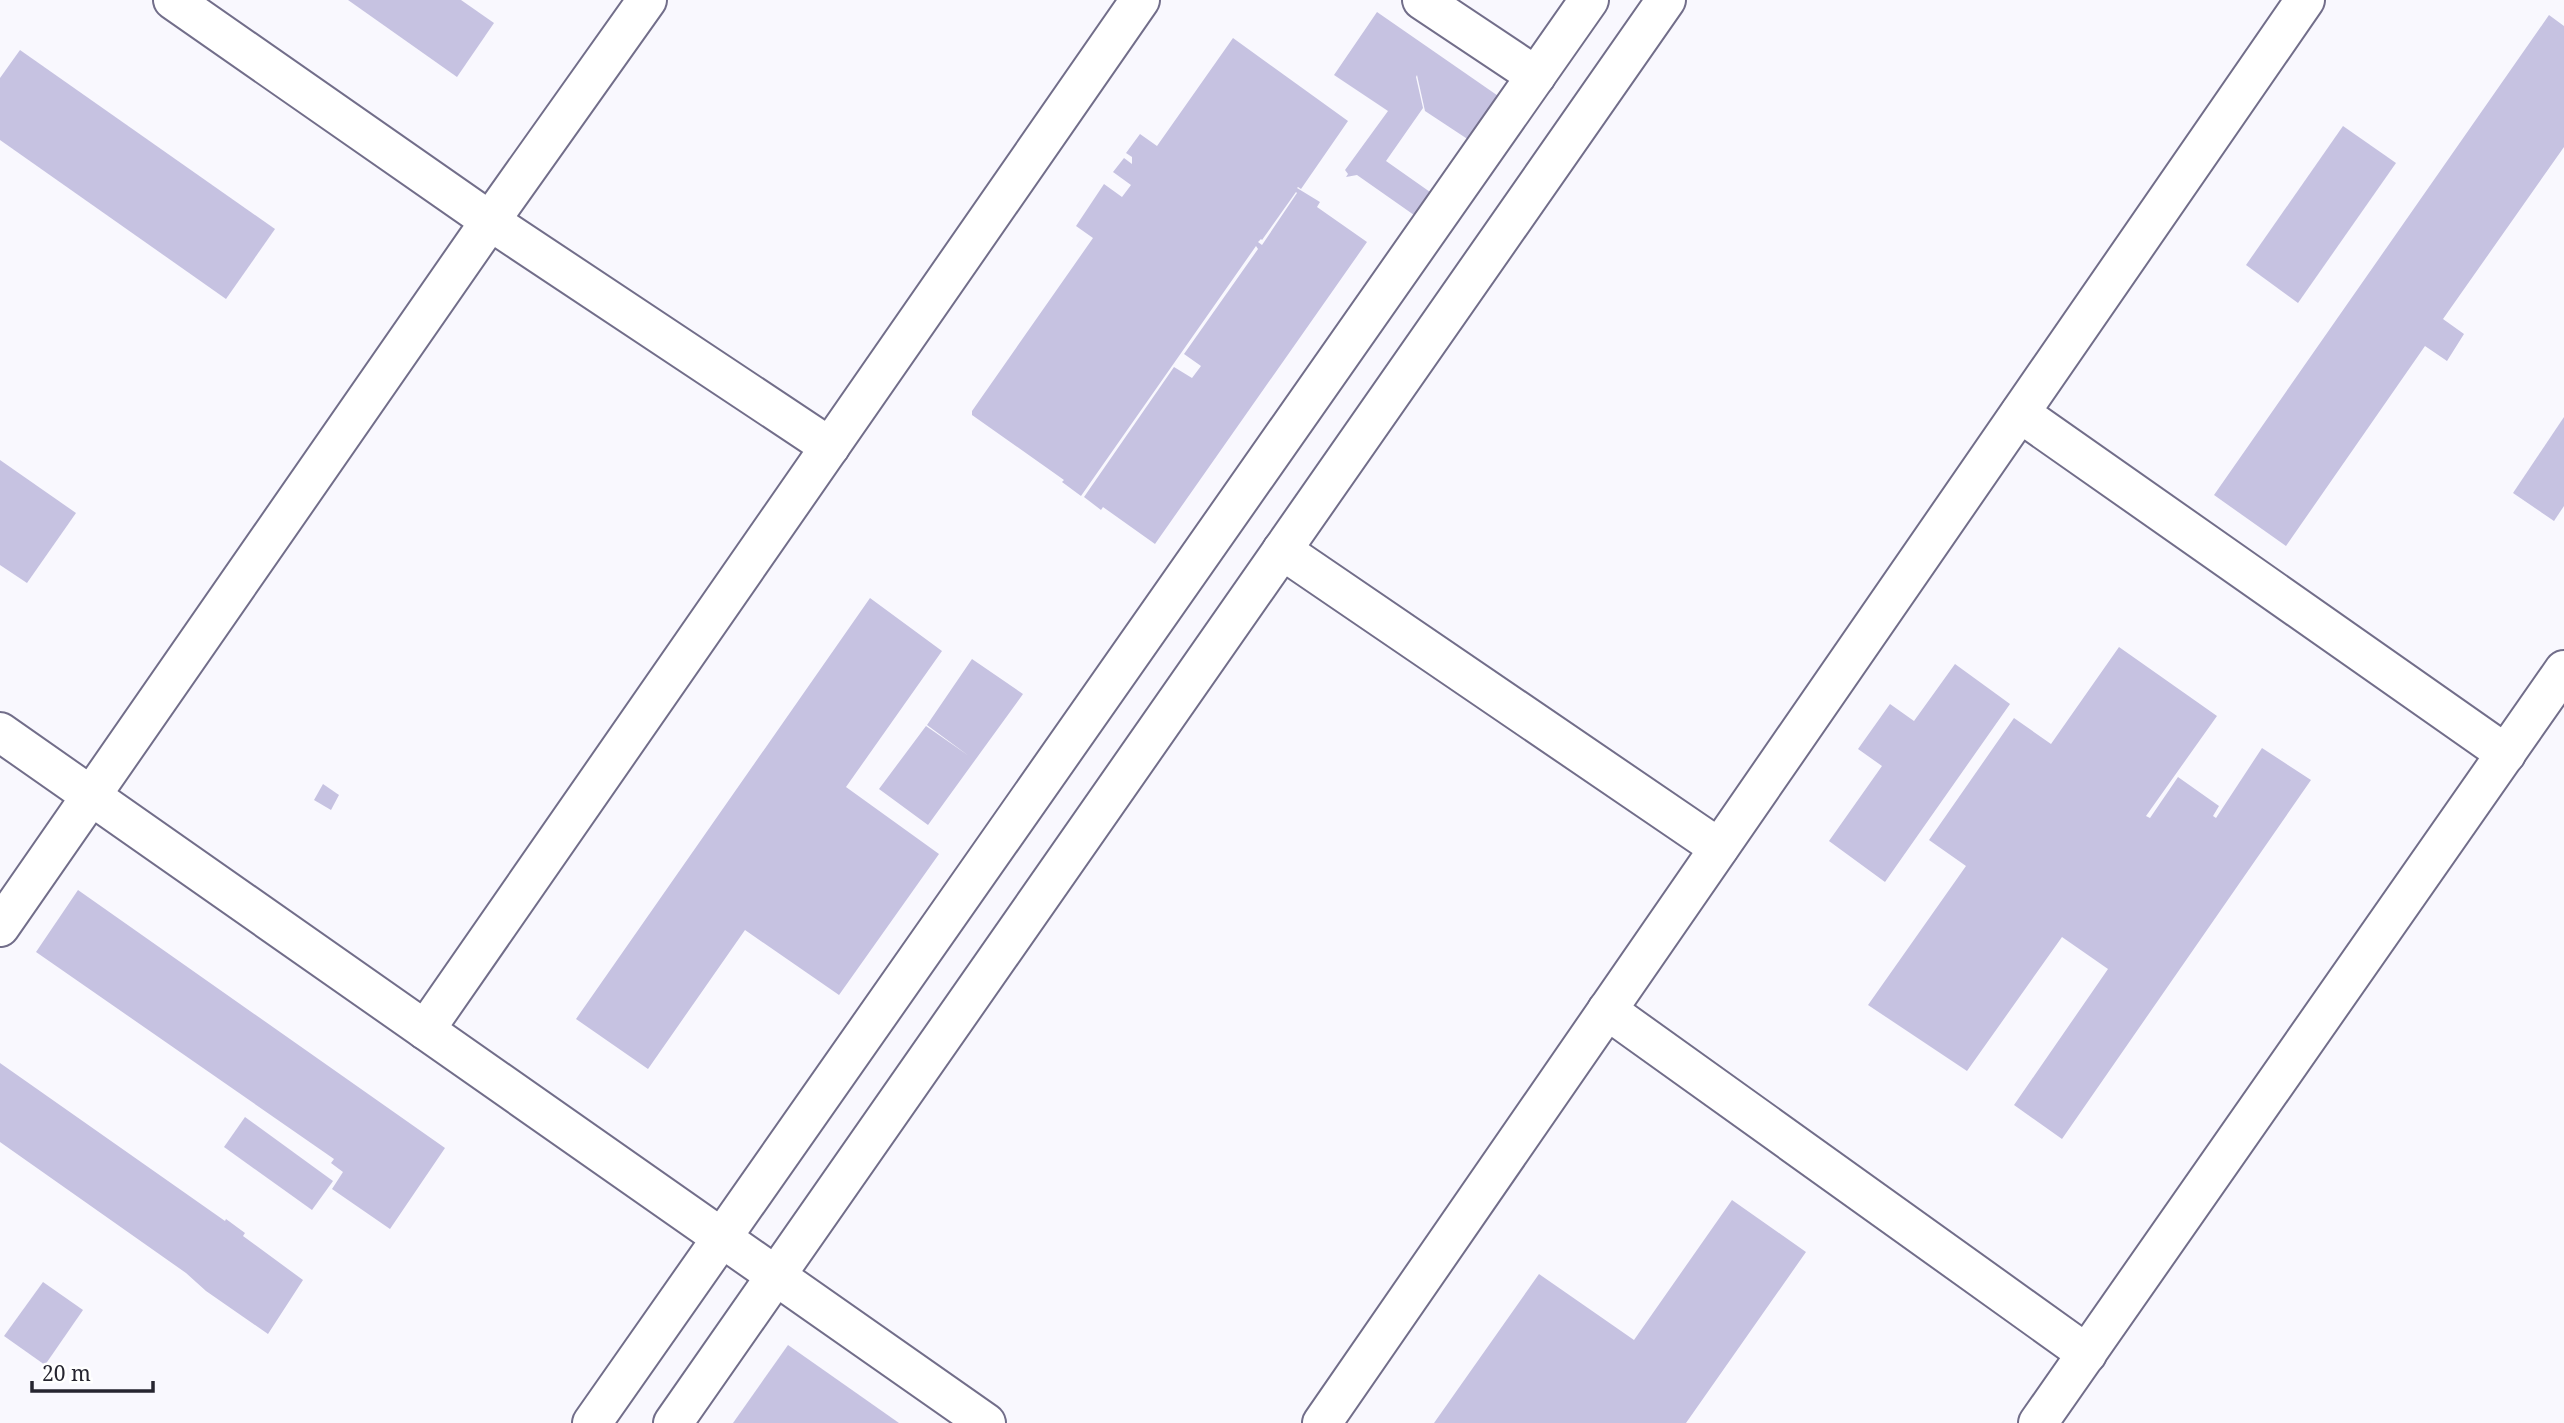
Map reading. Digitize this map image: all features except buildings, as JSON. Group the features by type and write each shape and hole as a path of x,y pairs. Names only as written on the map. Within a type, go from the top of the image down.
{"street":[{"path":"173,0 490,221 830,447"},
{"path":"0,927 490,221 647,0"},
{"path":"425,1030 1140,0"},
{"path":"1422,0 1536,76"},
{"path":"592,1423 1589,0"},
{"path":"673,1423 1666,0"},
{"path":"1322,1423 2305,0"},
{"path":"2020,413 2506,754"},
{"path":"1282,550 1720,848"},
{"path":"2038,1423 2564,670"},
{"path":"0,732 985,1423"},
{"path":"1608,1010 2087,1354"}]}
